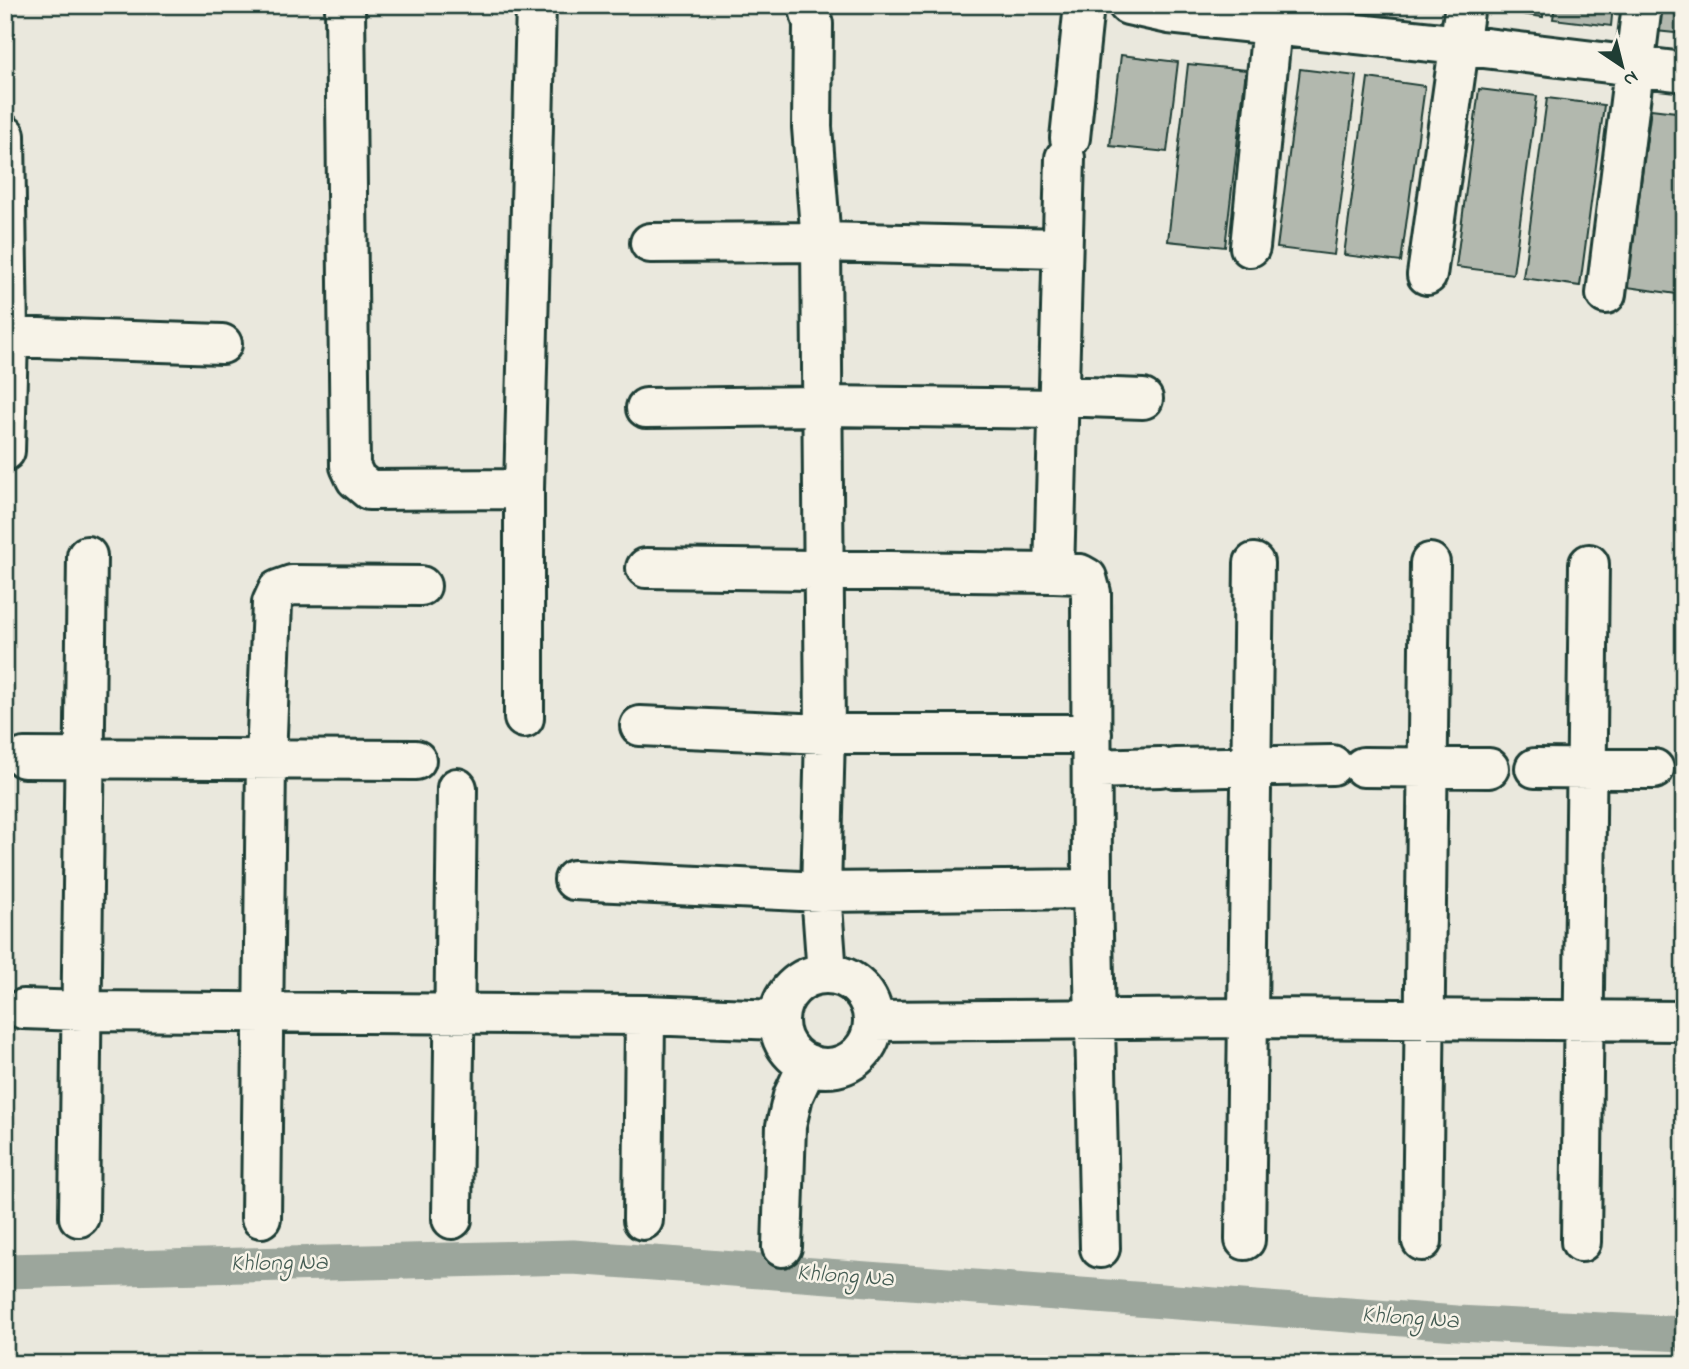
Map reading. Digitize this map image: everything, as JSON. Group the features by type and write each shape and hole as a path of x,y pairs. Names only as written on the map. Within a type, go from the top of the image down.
{"street":[{"path":"345,5 350,466 356,479 369,490 524,489"},
{"path":"524,718 524,489 536,5"},
{"path":"808,5 813,24 812,127 821,242 825,734 821,892 827,974"},
{"path":"1054,573 1062,248 1068,148 1084,5"},
{"path":"1128,5 1169,14 1273,15 1460,45 1684,72"},
{"path":"1427,275 1465,5"},
{"path":"1606,294 1642,5"},
{"path":"1250,247 1273,15"},
{"path":"5,135 8,337 5,451"},
{"path":"650,243 821,242 1062,248"},
{"path":"8,337 222,344"},
{"path":"646,408 1058,403 1143,399"},
{"path":"79,1217 88,556"},
{"path":"1245,1240 1254,563"},
{"path":"1422,1241 1430,563"},
{"path":"1581,1242 1589,564"},
{"path":"646,568 1054,573 1080,574 1087,578 1090,586 1092,889 1100,1248"},
{"path":"261,1218 266,760 272,603 278,590 292,585 421,586"},
{"path":"640,726 825,734 1092,751 1168,768 1251,765 1489,768"},
{"path":"24,758 416,760"},
{"path":"1535,768 1654,769"},
{"path":"452,1219 457,788"},
{"path":"574,880 821,892 1092,889"},
{"path":"827,974 845,977 860,988 870,1003 874,1021 870,1039 859,1054 844,1065 826,1068 808,1064 792,1054 782,1039 779,1020 783,1003 793,987 809,977 827,974"},
{"path":"23,1009 645,1014 779,1020"},
{"path":"643,1220 645,1014"},
{"path":"874,1021 1248,1018 1684,1021"},
{"path":"782,1247 786,1126 793,1096 808,1064"}],"building":[{"path":"1487,5 1544,5 1543,17 1486,9"},
{"path":"1555,5 1613,5 1611,26 1553,19"},
{"path":"1660,5 1684,5 1684,34 1656,31"},
{"path":"1121,55 1178,62 1167,152 1110,146"},
{"path":"1188,64 1246,70 1225,247 1168,241"},
{"path":"1300,69 1357,76 1334,255 1277,248"},
{"path":"1368,78 1425,86 1401,262 1344,255"},
{"path":"1479,89 1537,96 1513,274 1456,267"},
{"path":"1547,98 1604,105 1580,286 1523,278"},
{"path":"1651,109 1684,113 1684,295 1627,287"}],"waterway":[{"name":"Khlong Na","path":"5,1271 573,1257 1457,1323 1684,1334"}]}
